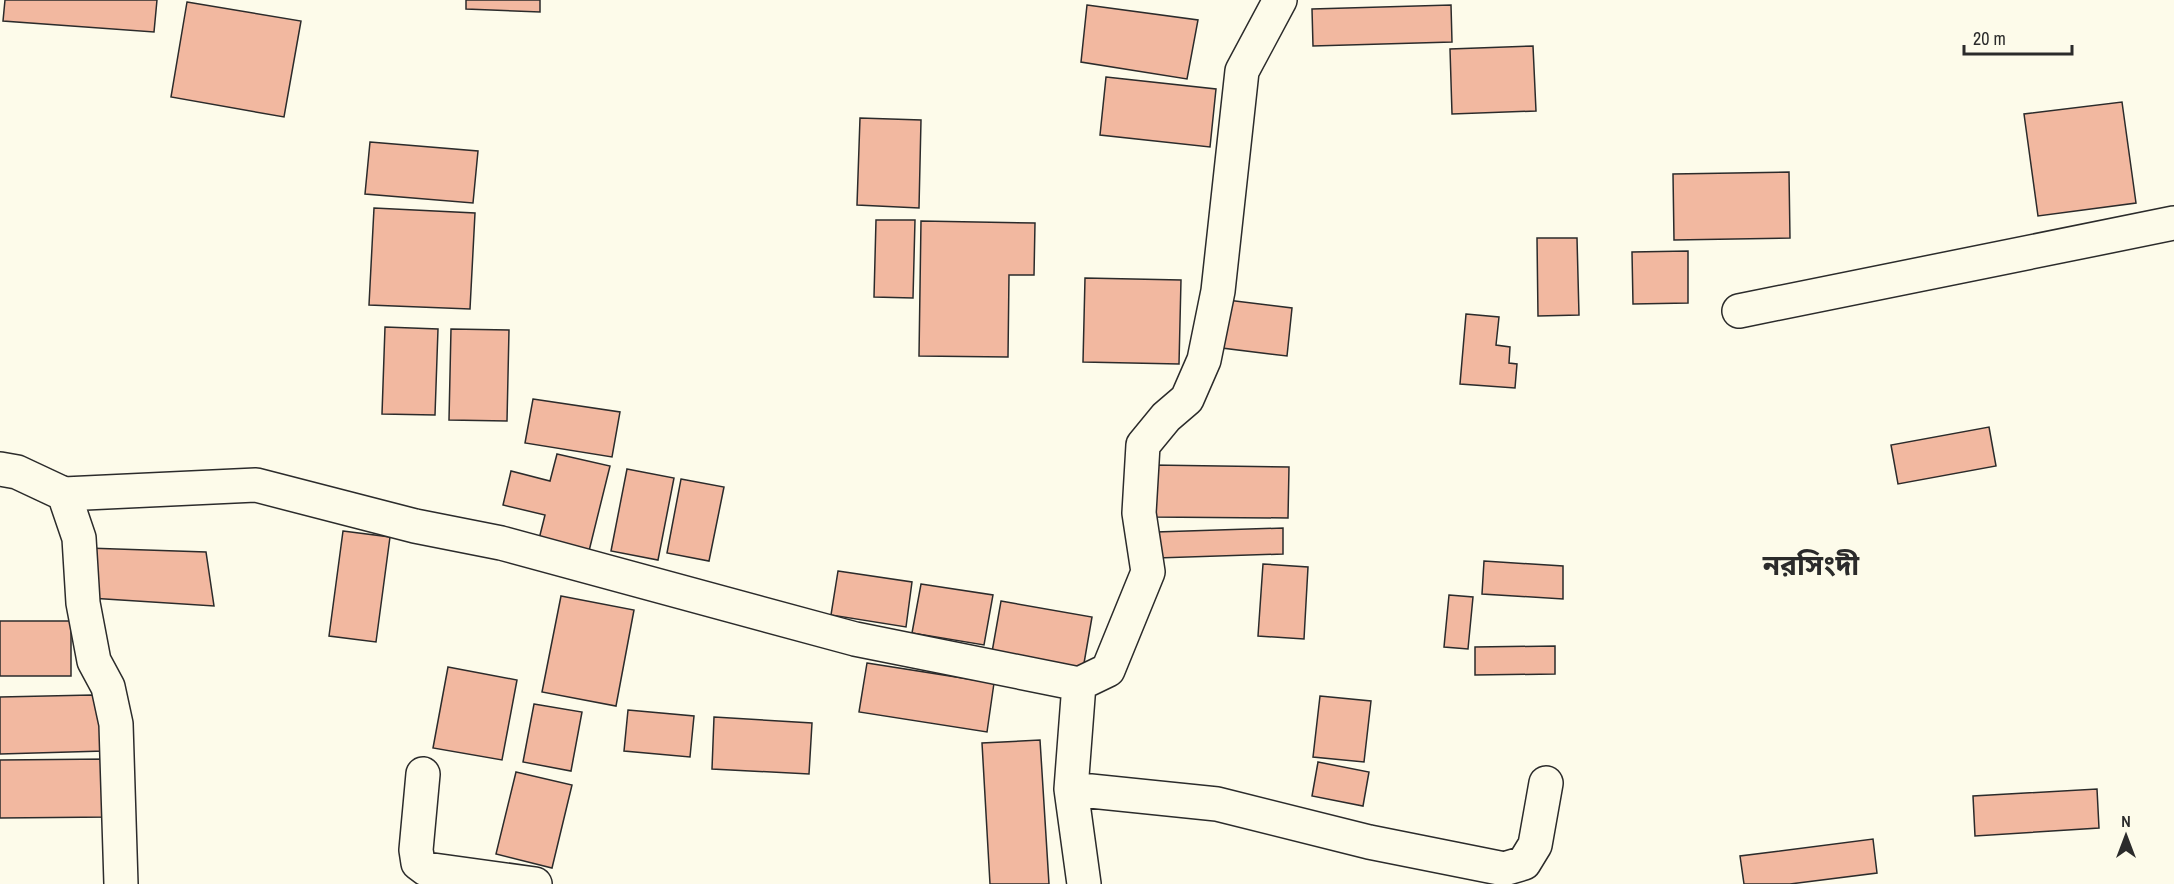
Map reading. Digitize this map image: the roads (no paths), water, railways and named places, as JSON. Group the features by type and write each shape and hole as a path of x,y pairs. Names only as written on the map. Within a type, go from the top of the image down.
{"street":[{"path":"0,469 17,472 64,494 256,485 415,526 501,543 855,639 1079,684 1108,670 1148,572 1139,513 1143,445 1166,417 1187,399 1204,360 1218,291 1242,71 1280,0"},
{"path":"1739,311 2174,223"},
{"path":"64,494 79,538 83,603 94,661 108,687 116,724 121,884"},
{"path":"1079,684 1071,789 1084,884"},
{"path":"423,774 416,850 418,863 426,869 535,884"},
{"path":"1071,789 1217,804 1369,842 1504,869 1524,863 1534,845 1545,783"}],"district":[{"name":"নরসিংদী","path":"1811,565"}]}
